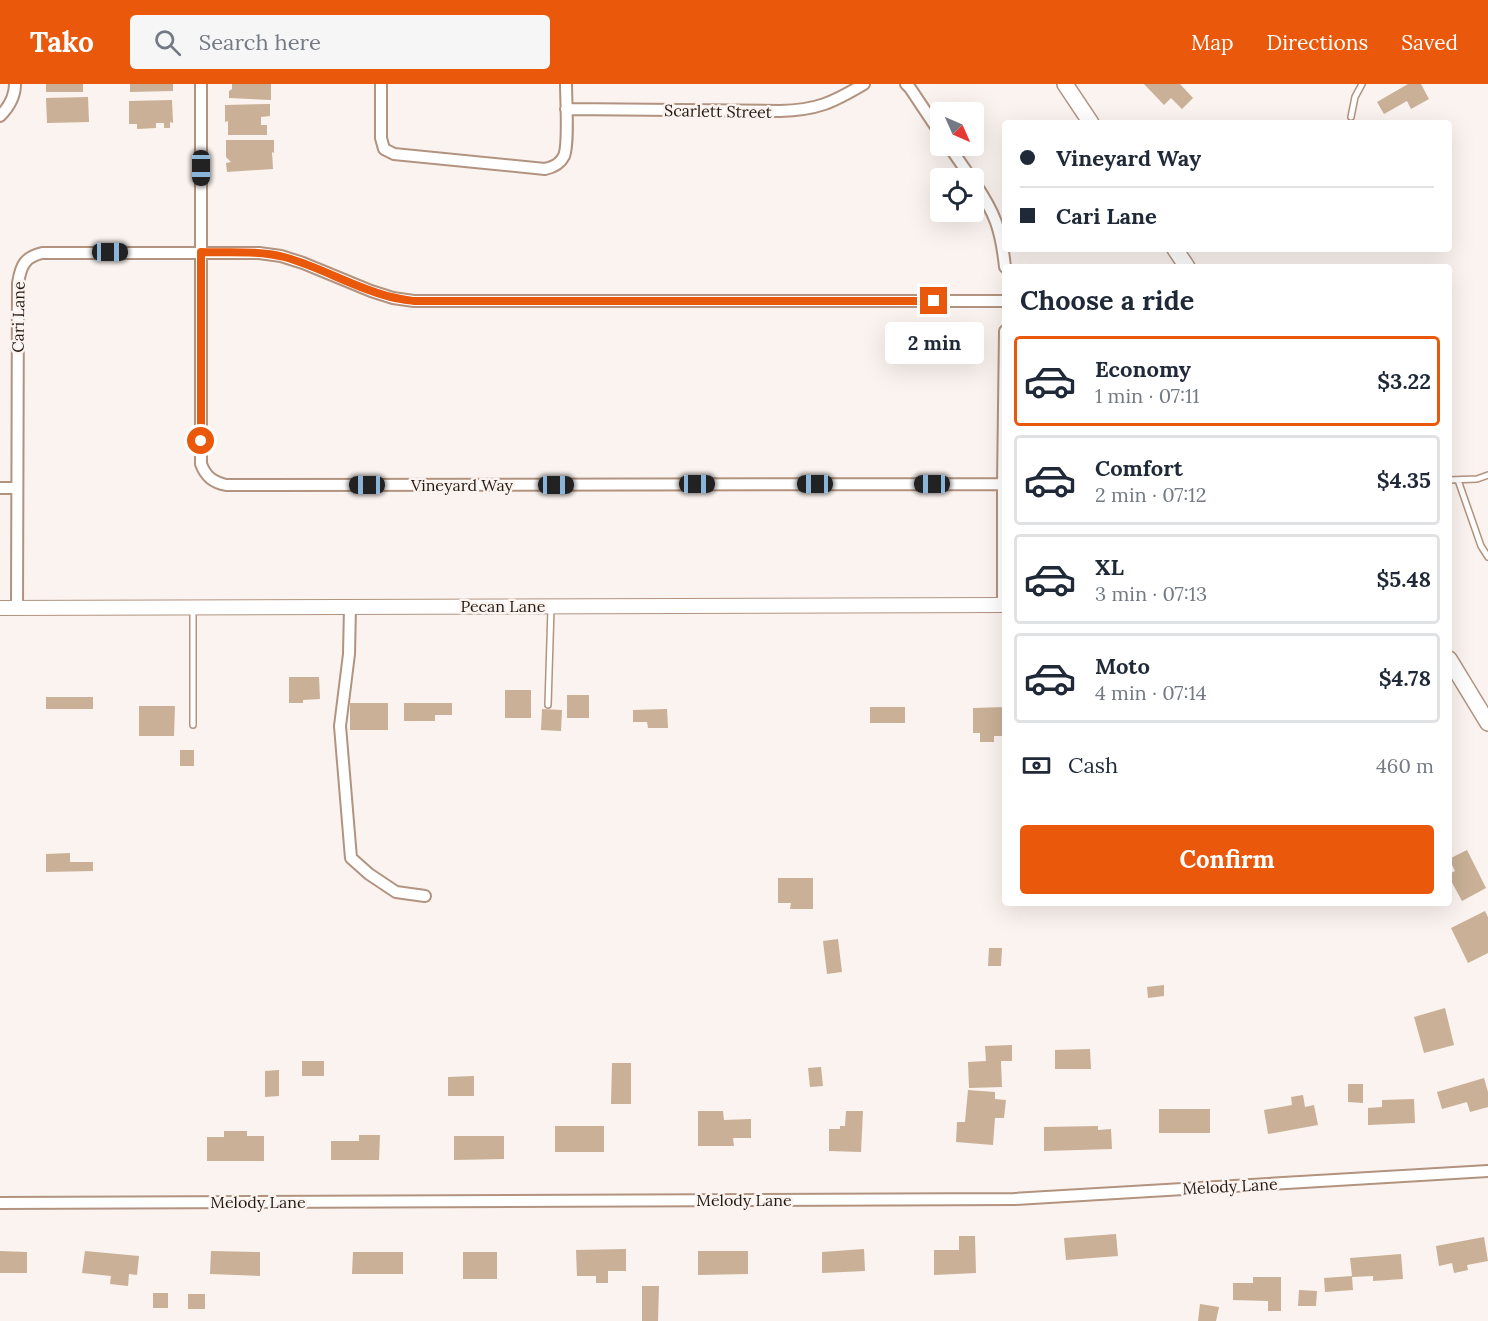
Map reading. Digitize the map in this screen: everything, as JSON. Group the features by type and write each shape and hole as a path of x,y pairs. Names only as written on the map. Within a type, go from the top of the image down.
{"main road":[{"path":"1065,84 1089,120"},
{"path":"1452,664 1488,723"}],"street":[{"path":"0,116 10,103 15,84"},
{"name":"Vineyard Way","path":"201,84 201,464 204,472 217,482 226,485 1002,484"},
{"path":"381,84 381,138 384,149 394,154 546,169 560,162 566,149 566,84"},
{"name":"Scarlett Street","path":"566,110 803,110 823,106 864,84"},
{"path":"906,84 930,118"},
{"path":"984,199 994,214 1002,247"},
{"name":"Cari Lane","path":"17,608 18,282 19,273 25,262 33,255 42,253 259,253 281,256 371,291 393,298 414,301 1002,301"},
{"path":"0,488 17,488"},
{"name":"Pecan Lane","path":"0,608 1002,605"},
{"path":"350,607 349,654 340,726 351,858 369,874 396,892 425,896"},
{"name":"Melody Lane","path":"0,1203 1014,1199 1488,1171"}],"lane":[{"path":"1351,117 1355,97 1362,84"},
{"path":"1452,480 1477,479 1488,475"},
{"path":"1458,480 1481,546 1488,557"},
{"path":"548,705 551,606"},
{"path":"193,607 193,724"}],"building":[{"path":"46,84 83,84 83,92 46,92"},
{"path":"130,84 173,84 173,91 130,92"},
{"path":"232,84 271,84 271,100 229,98"},
{"path":"1144,84 1180,84 1193,98 1182,109 1171,98 1164,105"},
{"path":"1408,84 1421,84 1429,99 1411,109 1407,101 1384,114 1377,102"},
{"path":"88,97 89,122 47,123 46,98"},
{"path":"172,100 173,123 170,122 170,128 164,128 164,123 156,123 156,128 137,129 137,124 129,124 129,101"},
{"path":"270,104 270,116 261,117 261,125 267,125 267,135 228,135 225,105"},
{"path":"226,140 274,140 273,169 227,172 226,163 231,162 226,157"},
{"path":"289,677 319,677 320,699 289,703"},
{"path":"505,690 531,690 531,718 505,718"},
{"path":"567,695 589,695 589,718 567,718"},
{"path":"46,697 93,697 93,709 46,709"},
{"path":"350,703 388,703 388,730 350,730"},
{"path":"404,703 452,703 452,715 435,715 435,721 404,721"},
{"path":"139,706 175,706 174,736 139,736"},
{"path":"870,707 905,707 905,723 870,723"},
{"path":"1002,707 1002,736 994,736 994,742 980,742 980,733 973,733 973,708"},
{"path":"542,709 562,710 561,731 541,730"},
{"path":"667,709 668,728 648,728 647,722 633,722 633,710"},
{"path":"180,750 194,750 194,766 180,766"},
{"path":"1467,850 1486,888 1462,901 1452,883 1452,872 1455,871 1452,858"},
{"path":"70,853 70,862 93,862 93,871 46,872 46,854"},
{"path":"778,878 813,878 813,909 790,909 791,903 778,903"},
{"path":"1485,911 1488,917 1488,953 1468,963 1451,928"},
{"path":"838,939 842,972 827,974 823,941"},
{"path":"989,948 1002,948 1001,966 988,966"},
{"path":"1164,985 1164,996 1148,998 1147,987"},
{"path":"1445,1008 1454,1045 1424,1053 1414,1017"},
{"path":"1012,1045 1012,1061 1001,1061 1002,1087 969,1088 968,1062 986,1061 985,1046"},
{"path":"1090,1049 1091,1069 1055,1069 1055,1050"},
{"path":"302,1061 324,1061 324,1076 302,1076"},
{"path":"612,1063 631,1063 631,1104 611,1104"},
{"path":"821,1067 823,1086 810,1087 808,1068"},
{"path":"279,1070 279,1096 265,1097 265,1071"},
{"path":"474,1076 474,1096 448,1096 448,1077"},
{"path":"1484,1078 1488,1092 1488,1107 1470,1112 1467,1102 1442,1109 1437,1092"},
{"path":"1348,1084 1363,1084 1363,1103 1348,1102"},
{"path":"968,1090 995,1092 995,1099 1006,1100 1004,1118 995,1118 993,1145 956,1142 957,1122 965,1122"},
{"path":"1303,1095 1305,1107 1314,1105 1318,1125 1268,1134 1264,1110 1292,1105 1291,1097"},
{"path":"1414,1099 1415,1123 1368,1125 1368,1108 1382,1107 1382,1100"},
{"path":"1159,1109 1210,1109 1210,1133 1159,1133"},
{"path":"698,1111 723,1111 724,1120 751,1119 751,1138 733,1138 734,1146 698,1146"},
{"path":"846,1111 863,1111 861,1152 829,1151 829,1129 840,1129 840,1126 845,1126"},
{"path":"555,1126 604,1126 604,1152 555,1152"},
{"path":"1098,1126 1098,1130 1111,1129 1112,1149 1044,1151 1044,1127"},
{"path":"224,1131 247,1131 247,1136 264,1136 264,1161 207,1161 207,1137 224,1137"},
{"path":"359,1135 380,1135 379,1160 331,1160 331,1141 359,1141"},
{"path":"454,1136 504,1136 504,1159 454,1160"},
{"path":"1116,1234 1118,1256 1066,1260 1064,1238"},
{"path":"959,1236 975,1236 976,1273 934,1275 934,1250 959,1250"},
{"path":"1484,1237 1488,1261 1467,1265 1468,1270 1454,1273 1452,1263 1439,1266 1436,1246"},
{"path":"626,1249 626,1271 608,1271 608,1283 596,1283 596,1276 577,1276 576,1250"},
{"path":"864,1249 865,1271 822,1273 822,1252"},
{"path":"0,1251 27,1252 27,1273 0,1273"},
{"path":"85,1251 139,1256 137,1275 129,1274 128,1286 110,1284 111,1276 82,1273"},
{"path":"211,1251 260,1252 260,1276 210,1274"},
{"path":"698,1251 748,1251 748,1274 698,1275"},
{"path":"353,1252 403,1252 403,1274 352,1274"},
{"path":"463,1252 497,1252 497,1279 463,1279"},
{"path":"1401,1254 1403,1279 1373,1281 1373,1276 1352,1277 1353,1290 1325,1292 1324,1278 1352,1276 1350,1258"},
{"path":"1253,1277 1281,1277 1281,1311 1268,1311 1268,1301 1233,1300 1233,1283 1253,1283"},
{"path":"642,1286 659,1286 658,1321 642,1321"},
{"path":"1299,1290 1317,1291 1316,1306 1298,1306"},
{"path":"153,1293 168,1293 168,1308 153,1308"},
{"path":"188,1294 205,1294 205,1309 188,1309"},
{"path":"1200,1304 1219,1307 1216,1321 1198,1321"}],"route":[{"path":"201,441 201,252 259,253 281,256 371,291 393,298 414,301 934,301"}]}
